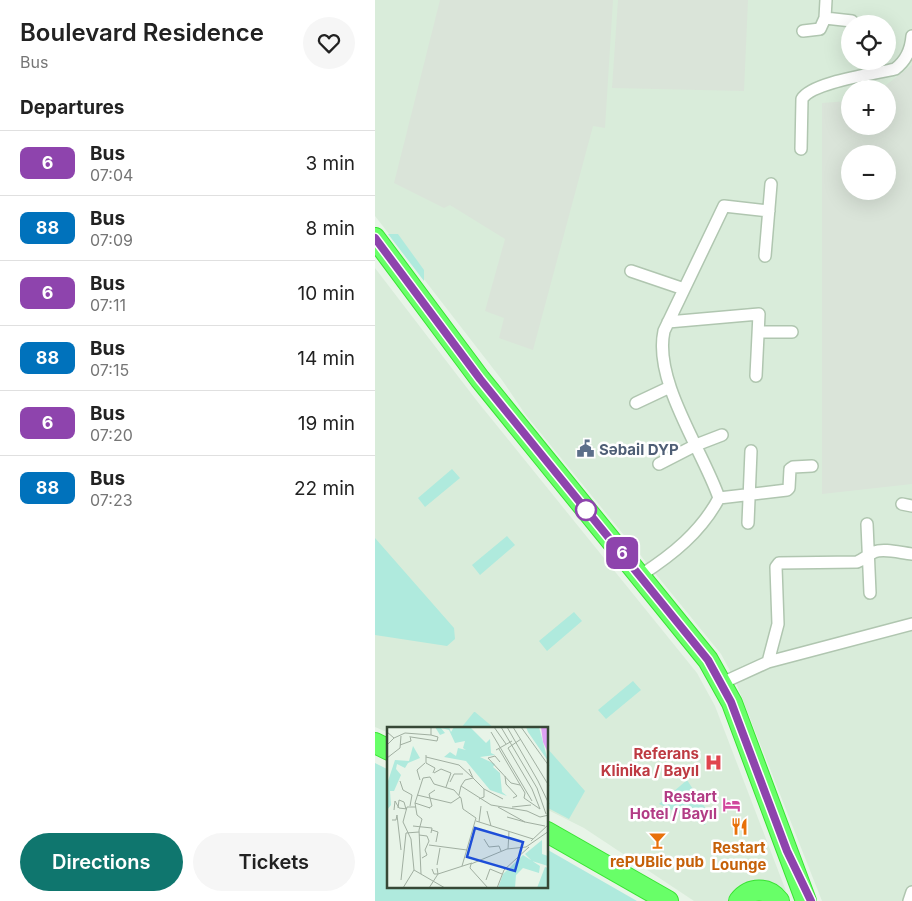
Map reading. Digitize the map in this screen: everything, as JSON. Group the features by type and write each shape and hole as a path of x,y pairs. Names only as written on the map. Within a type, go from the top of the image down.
{"highway":[{"path":"375,238 480,379 641,575 708,660 735,710 806,901"},
{"path":"375,743 387,749"},
{"path":"549,833 668,901"},
{"path":"739,901 747,894 759,890 772,894 782,900 792,886 787,851"}],"street":[{"path":"803,31 818,31 825,18 826,0"},
{"path":"825,18 841,20"},
{"path":"801,149 802,99 805,94 824,85 895,69 903,63 907,56 912,36"},
{"path":"765,256 771,184"},
{"path":"641,575 683,545 714,509 719,498 670,387 661,346 668,322 724,206 769,211"},
{"path":"631,271 684,289"},
{"path":"668,322 755,313 760,316 756,376"},
{"path":"759,332 792,332"},
{"path":"636,402 670,387"},
{"path":"659,464 696,444 723,435"},
{"path":"747,523 751,494 751,451"},
{"path":"719,498 787,490 789,488 790,469 793,467 812,466"},
{"path":"867,524 867,559 871,593"},
{"path":"768,662 778,624 776,567 779,563 857,562 867,559 872,553 878,551 912,554"},
{"path":"722,683 768,662 912,624"},
{"path":"909,901 912,892"}],"shaded area":[{"path":"375,0 912,0 912,901 822,901 735,680 721,654 525,414 502,380 375,216"},
{"path":"440,0 613,0 605,128 593,126 533,350 499,338 504,318 485,311 505,239 450,205 444,208 394,183"},
{"path":"618,0 748,0 744,91 612,88"},
{"path":"912,65 912,484 822,494 822,103 841,102 841,135 896,135 896,80 893,80"},
{"path":"388,234 398,234 424,270 424,281"},
{"path":"375,268 477,401 697,673 715,706 786,891 766,881 743,884 732,894 728,901 694,901 584,828 549,810 549,727 387,727 387,732 375,727"},
{"path":"452,469 460,478 425,507 418,498"},
{"path":"507,536 515,545 480,575 472,565"},
{"path":"375,538 454,628 455,639 447,646 375,635"},
{"path":"574,612 582,621 547,651 539,641"},
{"path":"633,681 641,690 606,719 598,710"},
{"path":"475,712 493,727 462,727"},
{"path":"549,750 585,791 569,819 549,809"},
{"path":"375,763 387,769 387,888 549,888 549,851 637,901 375,901"},
{"path":"687,780 710,815 705,825 659,804"}],"bus line":[{"name":"6","path":"375,238 480,379 681,624 708,660 731,702 787,851 811,901"}],"place":[{"name":"Səbail DYP","path":"585,449"},
{"name":"Referans Klinika / Bayıl","path":"713,762"},
{"name":"Restart Hotel / Bayıl","path":"731,805"},
{"name":"Restart Lounge","path":"739,826"},
{"name":"rePUBlic pub","path":"657,840"}]}
